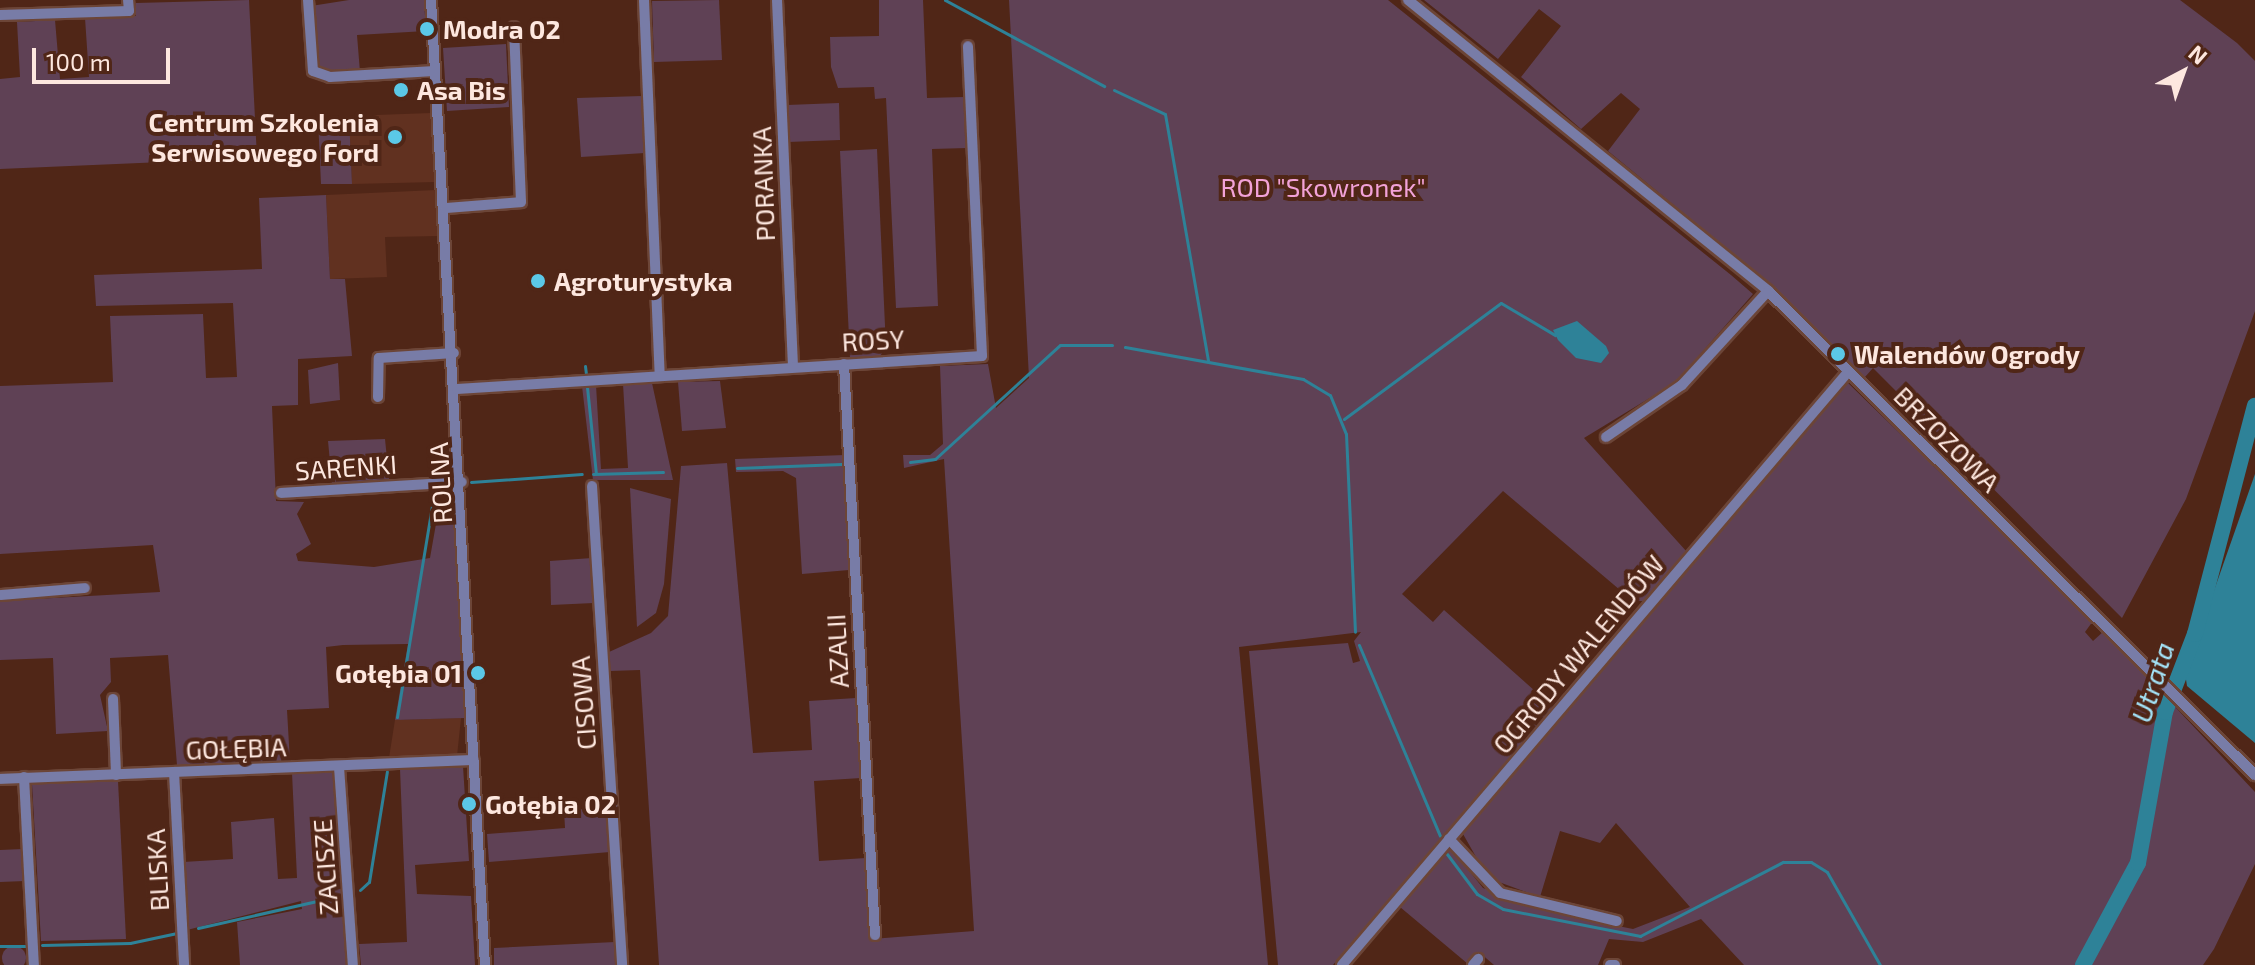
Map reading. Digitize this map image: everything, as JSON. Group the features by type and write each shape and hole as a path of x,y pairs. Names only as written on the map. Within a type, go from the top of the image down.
{"street":[{"path":"308,0 313,71 330,77 435,71"},
{"name":"ROLNA","path":"431,0 457,389 485,965"},
{"path":"644,0 660,376"},
{"name":"PORANKA","path":"777,0 793,367"},
{"name":"BRZOZOWA","path":"1408,0 1768,291 2255,775"},
{"path":"0,15 128,5"},
{"path":"445,208 521,202 514,27"},
{"name":"ROSY","path":"457,389 982,356 968,46"},
{"path":"1606,437 1682,385 1768,291"},
{"path":"378,397 379,358 454,353"},
{"name":"AZALII","path":"844,364 875,935"},
{"name":"OGRODY WALENDÓW","path":"1342,965 1848,372"},
{"name":"SARENKI","path":"281,493 462,482"},
{"name":"CISOWA","path":"592,486 622,965"},
{"path":"0,595 85,588"},
{"path":"113,699 116,775"},
{"name":"GOŁĘBIA","path":"0,779 474,760"},
{"name":"ZACISZE","path":"339,767 353,965"},
{"name":"BLISKA","path":"174,772 184,965"},
{"path":"24,777 34,965"},
{"path":"1449,839 1500,893 1617,921"}],"shaded area":[{"path":"431,113 436,182 352,184 349,116"},
{"path":"436,190 439,236 385,237 387,277 330,279 326,195"},
{"path":"461,718 457,756 389,758 395,720"}],"green space":[{"path":"249,0 257,158 0,169 0,79 20,77 17,22 55,20 60,79 89,77 85,18 136,16 136,3"},
{"path":"349,0 424,0 426,31 357,35 360,72 329,74 312,60 311,6"},
{"path":"719,0 722,60 654,62 652,1"},
{"path":"879,0 923,0 927,98 964,97 967,148 932,149 938,306 896,308 886,98 875,99 874,87 838,88 831,67 830,37 879,36"},
{"name":"ROD \"Skowronek\"","path":"1009,0 1388,0 1731,275 1753,294 1676,382 1584,438 1687,552 1643,601 1633,601 1503,491 1402,594 1433,622 1444,610 1553,707 1333,965 1278,965 1249,651 1348,643 1353,663 1360,661 1354,641 1361,632 1239,647 1268,965 659,965 640,670 610,671 609,652 651,633 668,616 681,466 727,463 753,753 812,750 809,701 856,698 861,778 814,781 819,861 866,858 872,939 974,931 944,459 904,468 903,455 930,455 943,444 940,366 988,364 996,408 1029,378"},
{"path":"1424,0 2180,0 2237,43 2255,61 2255,311 2186,499 2122,618 1873,368 1865,377 1770,284 1608,151 1640,109 1621,93 1581,129 1521,77 1561,26 1539,9 1498,59"},
{"path":"506,44 509,107 447,111 443,48"},
{"path":"642,96 645,153 581,157 577,98"},
{"path":"839,103 840,140 788,142 787,105"},
{"path":"349,116 352,184 321,184 318,119"},
{"path":"877,149 886,348 880,356 850,358 840,151"},
{"path":"326,195 330,279 345,279 352,356 298,359 298,405 272,406 276,501 304,502 297,514 311,544 296,554 298,561 374,567 430,558 440,501 453,499 465,718 395,720 408,644 343,645 326,647 329,708 287,710 290,762 177,765 168,655 110,658 111,682 100,695 108,731 56,734 53,658 0,660 0,601 160,592 153,545 0,554 0,386 113,382 110,316 203,314 206,378 237,377 233,303 96,306 94,275 262,269 259,198"},
{"path":"338,363 340,400 310,404 308,370"},
{"path":"720,381 726,428 682,431 678,382"},
{"path":"1847,382 2093,621 2085,632 2093,641 2104,631 2255,792 2255,864 2214,949 2203,965 1744,965 1701,919 1643,942 1609,939 1598,965 1494,965 1479,952 1468,964 1400,907 1450,847 1483,888 1558,914 1633,929 1690,907 1616,823 1600,843 1560,831 1540,897 1488,878 1463,834"},
{"path":"652,383 673,480 593,480 582,386 596,385 601,469 628,468 623,384"},
{"path":"385,439 389,479 332,483 328,441"},
{"path":"845,455 849,570 802,574 796,478 783,471 736,472 735,459"},
{"path":"630,488 671,499 664,584 656,613 637,627"},
{"path":"592,558 594,603 551,605 550,561"},
{"path":"463,766 469,861 415,865 417,894 471,896 475,965 361,965 359,944 407,942 400,769"},
{"path":"292,773 336,773 350,965 240,965 237,922 302,909 301,901 187,930 183,862 233,859 231,822 274,818 278,879 297,878"},
{"path":"118,781 126,939 41,941 32,784"},
{"path":"607,808 610,852 489,862 487,834 565,828 564,810"},
{"path":"23,849 25,881 0,882 0,850"},
{"path":"615,942 617,965 494,965 494,948"},
{"path":"14,946 22,950 26,958 22,966 14,970 6,966 2,958 6,950"}],"water":[{"path":"1577,321 1606,346 1609,353 1601,363 1576,358 1558,340 1553,330"},
{"path":"2255,474 2255,743 2187,686 2185,673"}],"waterway":[{"path":"945,0 1104,86"},
{"path":"1114,90 1165,114 1208,361"},
{"path":"1344,419 1501,303 1555,335"},
{"path":"910,462 935,459 1060,345 1112,345"},
{"path":"1125,347 1303,379 1330,395 1346,434 1355,632"},
{"path":"585,366 586,374"},
{"path":"587,387 596,474"},
{"name":"Utrata","path":"2083,965 2138,863 2165,712 2195,634 2255,406"},
{"path":"737,468 842,464"},
{"path":"593,474 663,472"},
{"path":"471,482 582,474"},
{"path":"397,717 433,500"},
{"path":"1359,645 1440,836"},
{"path":"360,890 369,882 387,771"},
{"path":"1447,854 1477,894 1503,909 1640,936 1783,862 1811,862 1827,872 1880,965"},
{"path":"198,928 343,895"},
{"path":"42,945 130,943 177,933"},
{"path":"0,946 27,946"}],"place":[{"name":"Modra 02","path":"427,29"},
{"name":"Asa Bis","path":"401,90"},
{"name":"Centrum Szkolenia Serwisowego Ford","path":"395,137"},
{"name":"Agroturystyka","path":"538,281"},
{"name":"Walendów Ogrody","path":"1838,354"},
{"name":"Gołębia 01","path":"478,673"},
{"name":"Gołębia 02","path":"469,804"}]}
